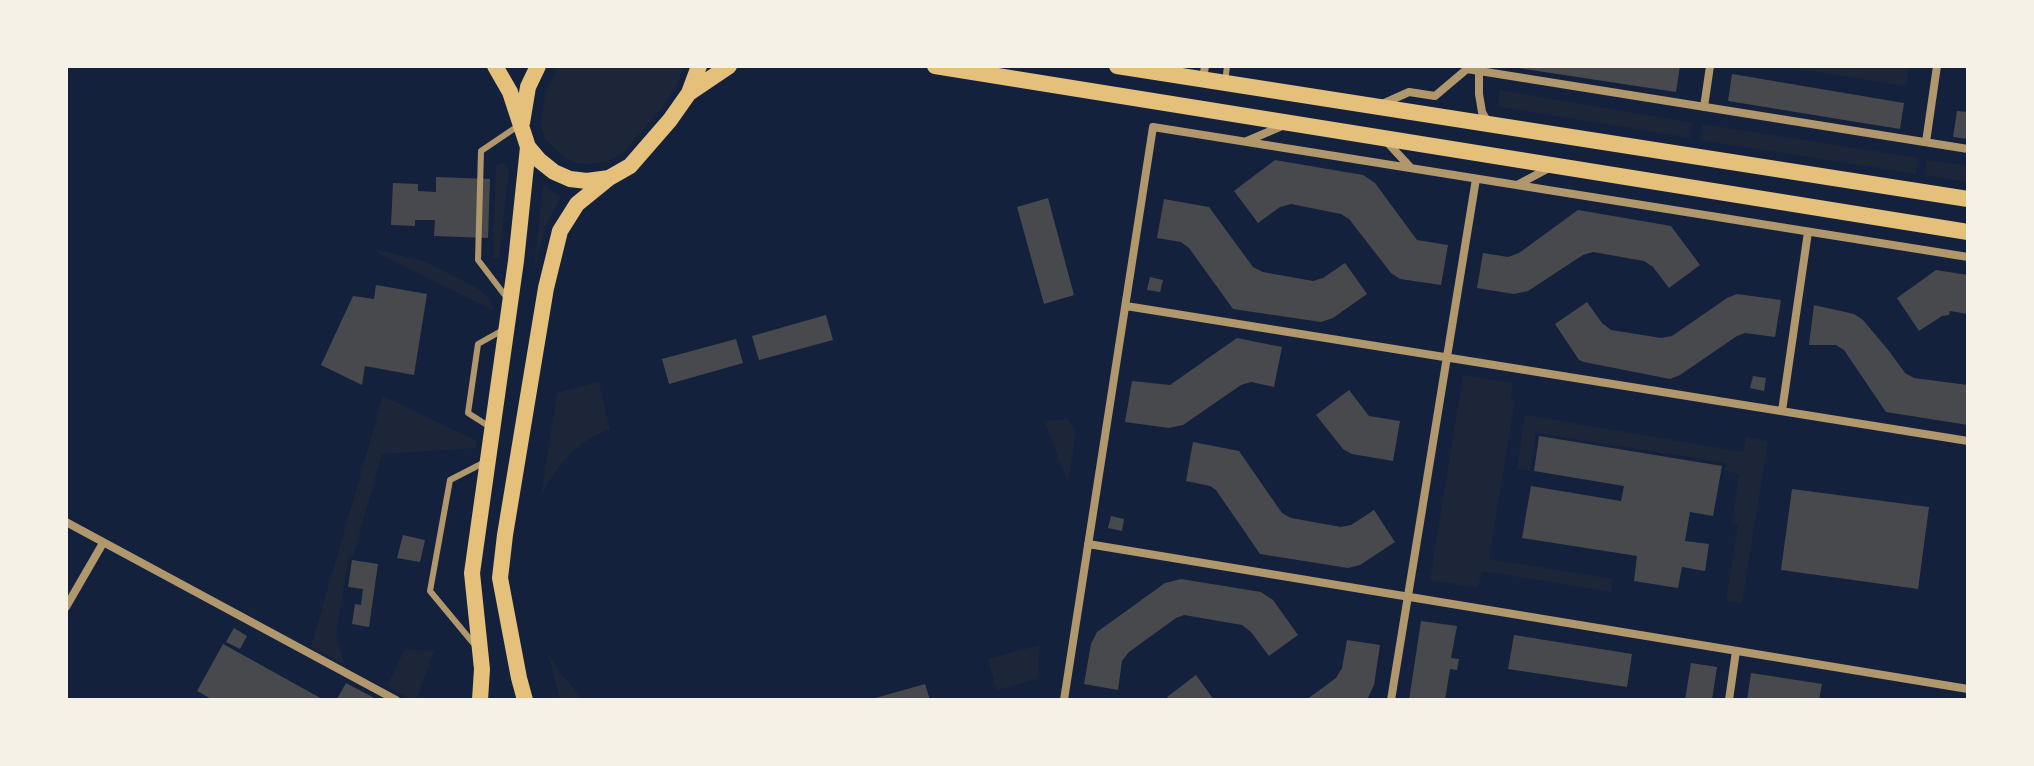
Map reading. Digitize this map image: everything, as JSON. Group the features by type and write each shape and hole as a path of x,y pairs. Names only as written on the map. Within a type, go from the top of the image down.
{"main road":[{"path":"495,66 510,92 528,147 539,160 570,179 587,181 609,178"},
{"path":"521,124 528,87 538,66"},
{"path":"525,700 500,578 546,288 560,231 577,204 609,178 630,166 663,130 689,93 699,66"},
{"path":"689,93 729,66"},
{"path":"935,66 1968,232"},
{"path":"1117,66 1226,74 1377,107 1968,199"},
{"path":"480,700 481,651 472,573 528,147"}],"street":[{"path":"1704,107 1710,66"},
{"path":"1926,142 1937,66"},
{"path":"1377,107 1409,92 1435,96 1467,67 1968,149"},
{"path":"1479,71 1482,112 1488,124"},
{"path":"1246,142 1289,123"},
{"path":"1064,700 1153,127 1968,257"},
{"path":"1384,138 1411,168"},
{"path":"1516,185 1554,166"},
{"path":"1391,700 1476,179"},
{"path":"1782,411 1808,232"},
{"path":"1126,306 1968,441"},
{"path":"66,522 396,700"},
{"path":"66,607 103,543"},
{"path":"1088,544 1968,689"},
{"path":"1729,700 1736,651"}],"lane":[{"path":"510,301 478,260 481,151 521,124"},
{"path":"492,429 468,413 478,344 506,328"},
{"path":"481,651 430,591 450,480 488,461"}],"shaded area":[{"path":"558,66 684,66 677,85 660,110 622,154 606,162 589,164 565,158 545,139 540,123 546,92"},
{"path":"1781,66 1894,66 1909,68 1906,86"},
{"path":"1500,90 1693,123 1690,138 1497,106"},
{"path":"1702,124 1918,158 1916,174 1700,140"},
{"path":"1927,160 1968,166 1968,182 1925,175"},
{"path":"503,163 509,169 499,258 493,258 496,165"},
{"path":"543,185 561,197 546,225 533,275"},
{"path":"376,249 426,262 477,288 489,298 495,311 377,253"},
{"path":"1463,375 1513,383 1510,399 1515,400 1489,559 1613,579 1611,592 1482,571 1478,588 1430,580"},
{"path":"599,382 610,429 577,447 546,485 540,501 557,393"},
{"path":"383,396 477,441 476,448 382,454 353,557 349,556 336,635 345,665 311,647"},
{"path":"1525,415 1743,452 1746,437 1768,441 1742,604 1726,601 1738,525 1732,523 1739,474 1725,471 1726,463 1536,433 1530,471 1517,469"},
{"path":"1068,419 1076,432 1068,482 1044,421"},
{"path":"1040,645 1037,679 997,690 988,659"},
{"path":"405,649 434,651 416,700 387,686"},
{"path":"548,653 561,674 584,700 560,700"}],"building":[{"path":"1518,66 1680,66 1676,92"},
{"path":"1732,74 1904,103 1900,129 1728,101"},
{"path":"1957,111 1968,112 1968,139 1953,137"},
{"path":"1275,160 1363,175 1375,183 1417,240 1448,245 1441,285 1400,279 1391,273 1349,219 1341,214 1291,204 1280,207 1258,223 1234,191"},
{"path":"436,177 490,179 488,238 434,236 435,220 415,220 415,226 391,225 393,183 418,184 418,191 436,192"},
{"path":"1048,198 1074,295 1044,304 1017,207"},
{"path":"1164,199 1209,207 1253,267 1263,272 1313,281 1345,263 1367,294 1333,318 1321,322 1233,309 1189,248 1181,242 1157,238"},
{"path":"1578,210 1671,226 1700,265 1669,288 1653,267 1644,261 1593,252 1583,255 1528,291 1514,294 1477,288 1483,253 1508,257 1519,253"},
{"path":"1936,270 1968,275 1968,314 1950,311 1949,315 1942,316 1919,331 1897,298"},
{"path":"1150,277 1163,280 1160,292 1147,290"},
{"path":"376,285 427,294 414,375 365,366 362,385 321,365 353,296 374,299"},
{"path":"1737,294 1781,300 1775,337 1745,333 1737,336 1670,379 1579,360 1555,324 1587,302 1611,330 1661,338 1672,336"},
{"path":"1814,305 1854,314 1863,320 1905,373 1914,378 1968,385 1968,425 1886,412 1844,350 1836,345 1809,345"},
{"path":"826,315 833,340 759,360 752,336"},
{"path":"1237,338 1282,347 1274,387 1251,382 1241,385 1183,425 1169,428 1125,422 1132,381 1170,385"},
{"path":"736,339 743,363 669,384 662,359"},
{"path":"1753,376 1766,378 1764,391 1750,388"},
{"path":"1349,390 1369,416 1400,421 1393,461 1352,454 1343,449 1316,415"},
{"path":"1539,436 1722,466 1713,516 1690,512 1685,541 1709,544 1705,571 1682,567 1678,588 1634,581 1637,556 1522,538 1531,486 1621,501 1624,486 1534,471"},
{"path":"1193,442 1239,451 1282,513 1291,518 1341,527 1351,525 1374,510 1395,542 1360,565 1348,568 1260,554 1216,490 1186,481"},
{"path":"1792,489 1929,507 1918,589 1781,570"},
{"path":"1111,516 1124,519 1122,531 1108,528"},
{"path":"403,535 425,540 420,562 397,558"},
{"path":"352,560 378,564 369,627 352,624 355,604 361,605 363,589 348,587"},
{"path":"1181,579 1261,592 1273,600 1298,635 1269,656 1242,625 1184,615 1129,652 1122,661 1118,690 1084,684 1091,644 1097,632 1165,583"},
{"path":"1421,621 1457,626 1451,658 1459,659 1457,670 1450,669 1445,700 1409,700"},
{"path":"234,628 247,636 240,649 226,642"},
{"path":"1514,635 1632,654 1627,687 1508,669"},
{"path":"1347,640 1380,645 1374,685 1368,698 1306,700 1336,678 1342,668"},
{"path":"223,644 324,700 213,700 197,691"},
{"path":"1691,663 1717,667 1712,700 1685,700"},
{"path":"1751,673 1822,684 1819,700 1747,700"},
{"path":"1196,675 1214,700 1169,700 1167,697"},
{"path":"346,683 378,700 337,699"},
{"path":"925,684 930,700 872,700 872,699"}]}
